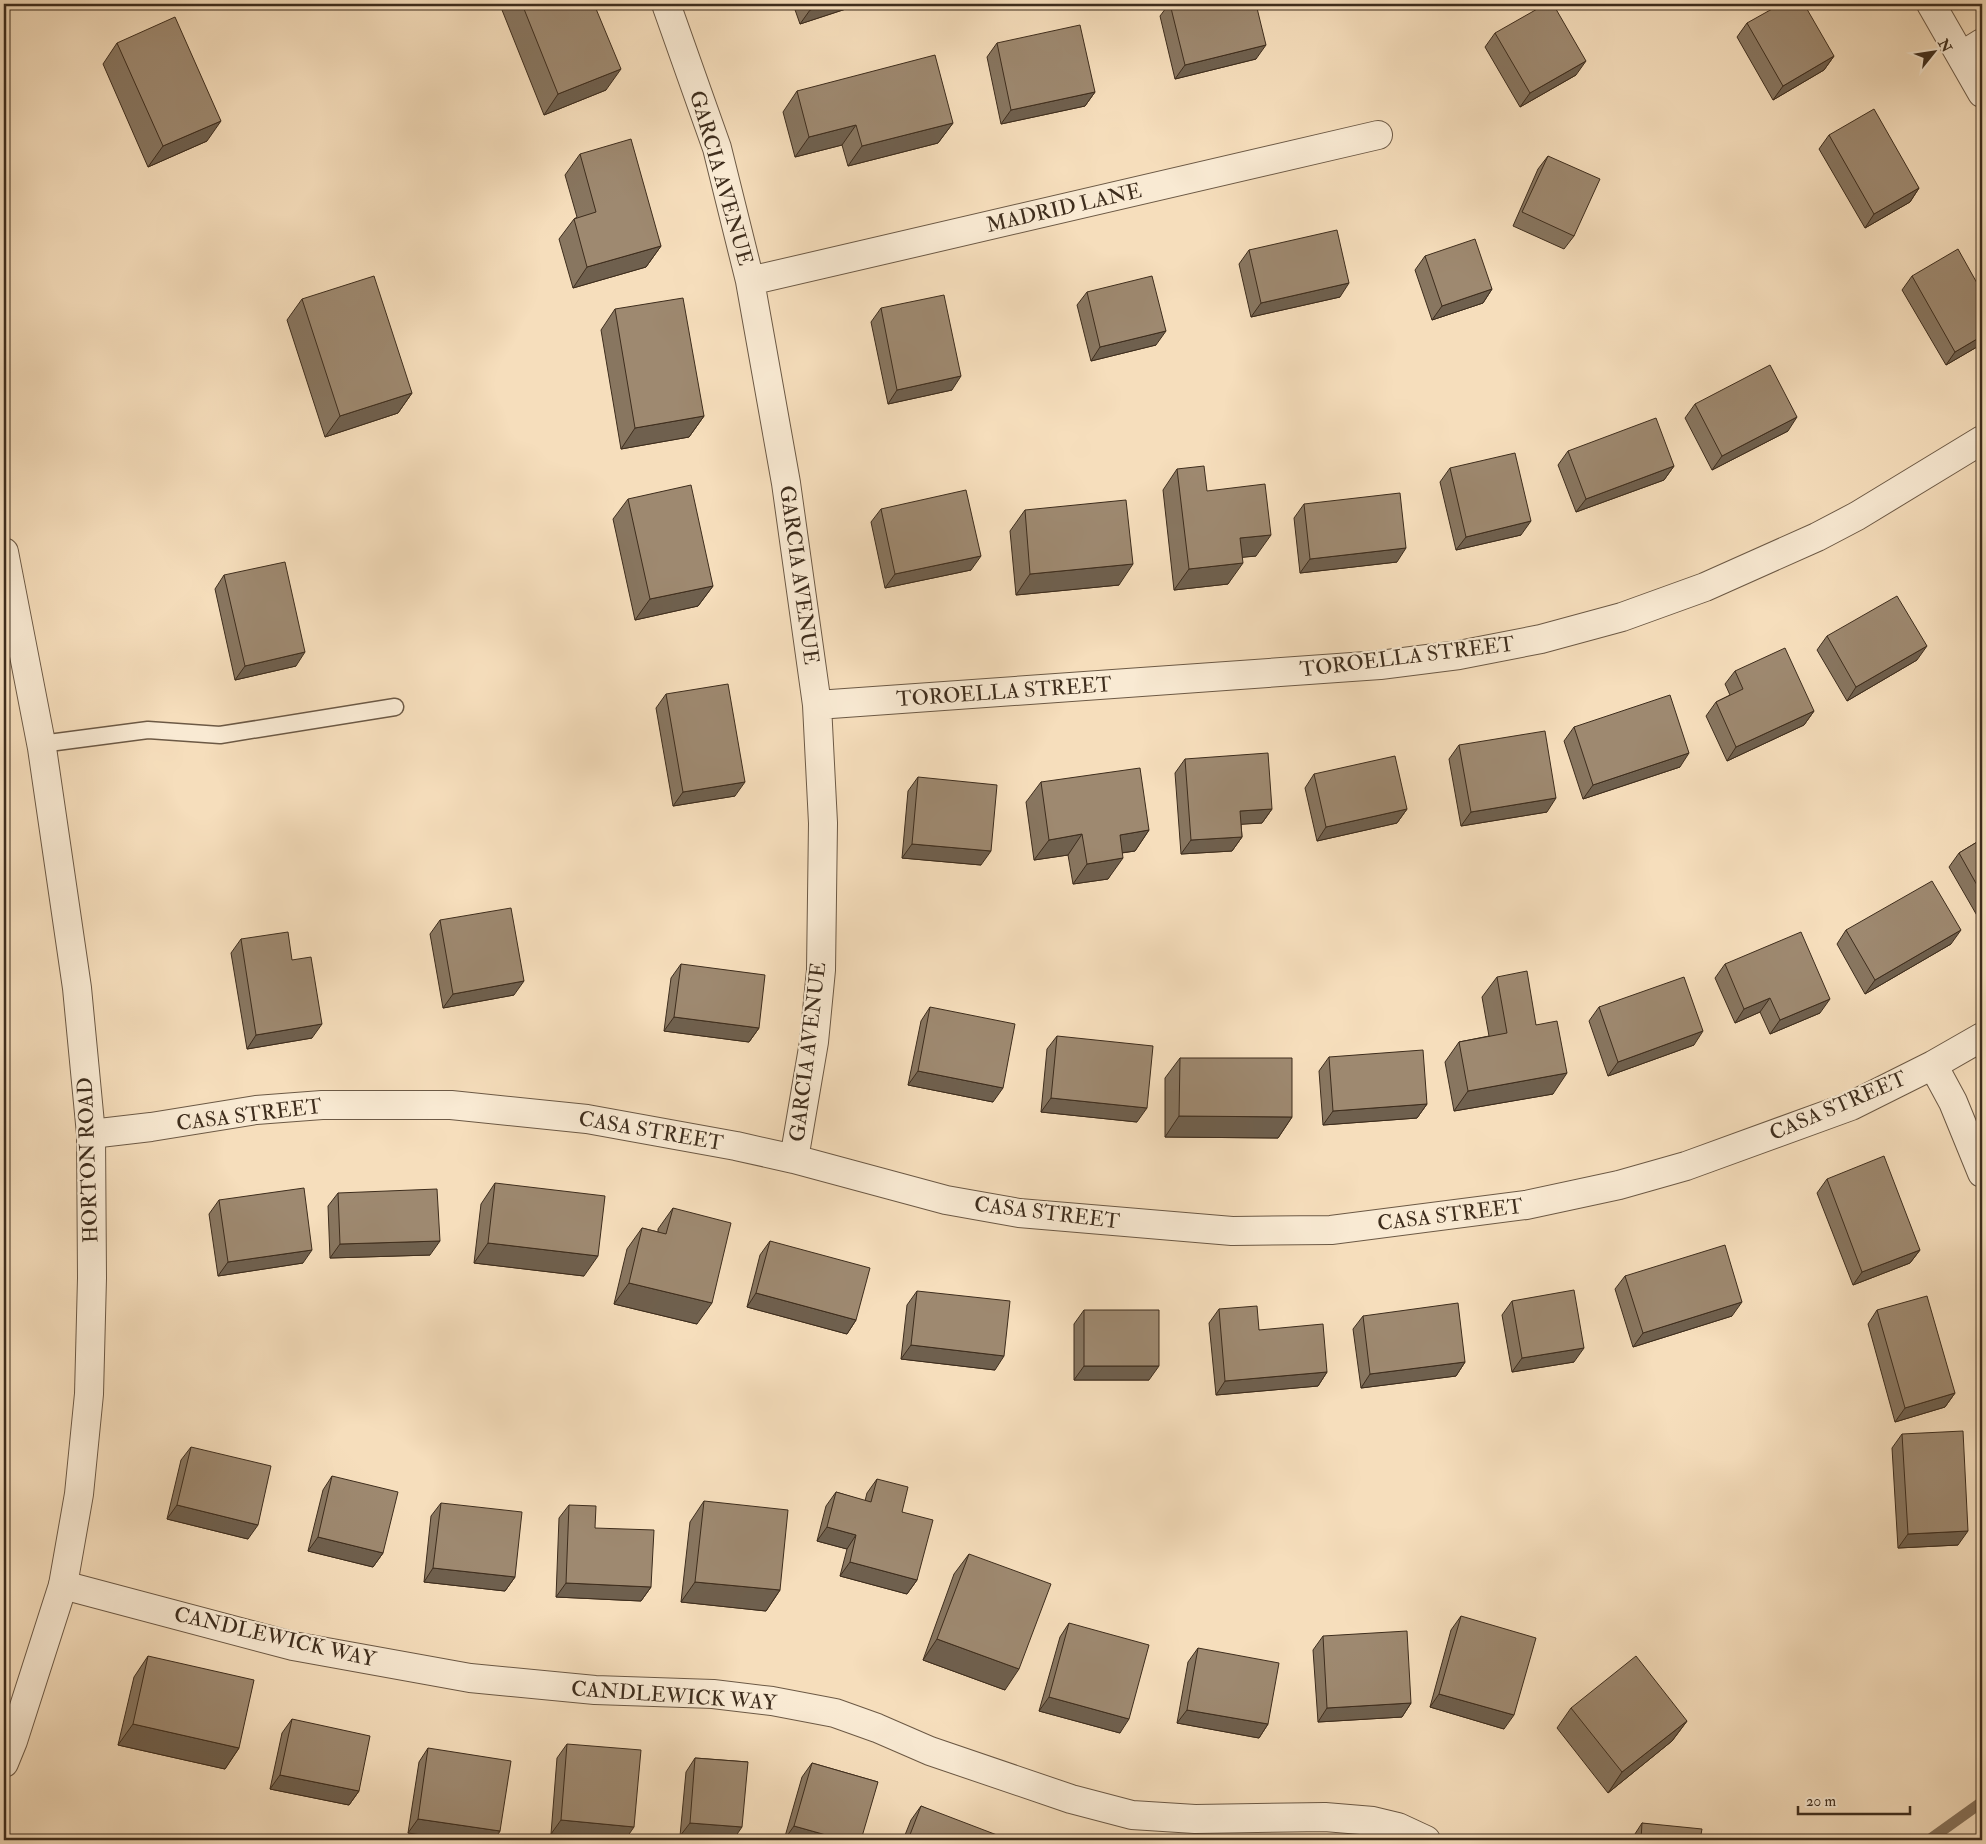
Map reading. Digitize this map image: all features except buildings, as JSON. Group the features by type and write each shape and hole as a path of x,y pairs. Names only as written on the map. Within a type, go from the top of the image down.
{"street":[{"name":"GARCIA AVENUE","path":"666,4 717,148 750,281 786,483 817,705 823,823 821,970 814,1042 794,1159"},
{"path":"1931,4 1972,49 1982,92"},
{"name":"MADRID LANE","path":"750,281 1378,135"},
{"name":"TOROELLA STREET","path":"817,705 1380,665 1459,655 1541,640 1631,614 1704,587 1782,552 1857,516 1982,440"},
{"name":"HORTON ROAD","path":"4,552 41,744 77,988 91,1134 92,1278 88,1394 78,1494 63,1584 4,1763"},
{"name":"CASA STREET","path":"91,1134 151,1127 256,1110 322,1105 451,1105 587,1119 736,1146 794,1159 946,1200 1019,1213 1232,1231 1331,1230 1526,1205 1618,1185 1686,1166 1851,1106 1933,1066 1982,1038"},
{"path":"1933,1066 1953,1102 1982,1173"},
{"name":"CANDLEWICK WAY","path":"63,1584 293,1646 470,1678 596,1690 713,1694 772,1701 835,1713 877,1728 930,1751 1071,1799 1132,1815 1195,1819 1325,1817 1373,1822 1398,1828 1426,1840"}],"lane":[{"path":"41,744 148,730 220,735 395,707"}],"waterway":[{"path":"1929,1840 1982,1802"}]}
